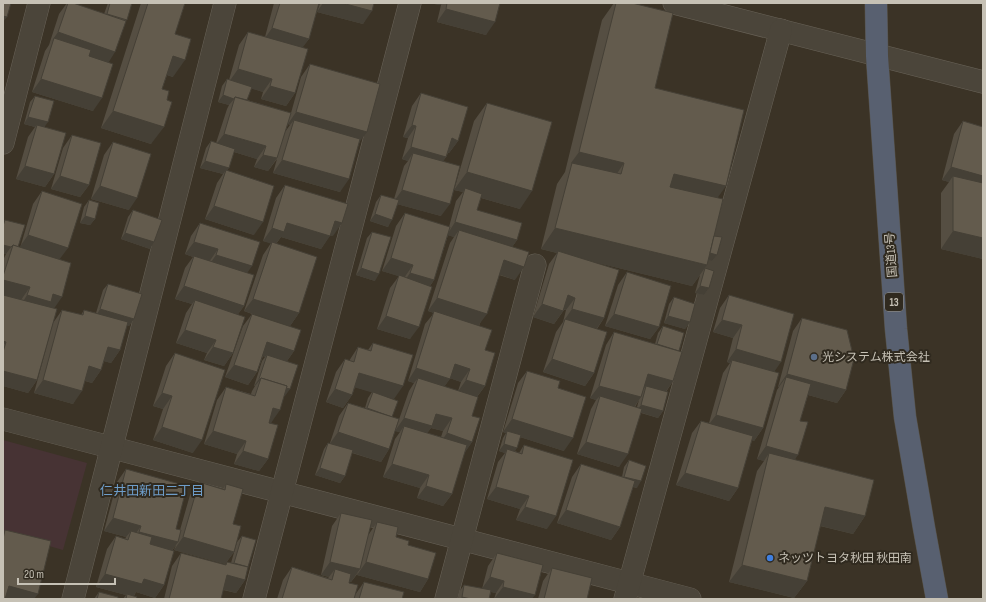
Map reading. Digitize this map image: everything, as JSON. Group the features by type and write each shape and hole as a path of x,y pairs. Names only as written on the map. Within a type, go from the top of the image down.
{"highway":[{"name":"国道13号","path":"876,3 877,56 896,329 905,417 937,599"}],"street":[{"path":"3,143 38,3"},
{"path":"73,599 225,3"},
{"path":"254,599 410,3"},
{"path":"674,3 983,82"},
{"path":"627,591 781,30"},
{"path":"446,599 535,265"},
{"path":"3,419 462,539 627,591 690,599"}],"shaded area":[{"path":"3,440 87,463 63,550 3,533"}],"building":[{"path":"3,3 11,3 7,17 3,16"},
{"path":"68,3 73,3 126,21 115,52 58,32"},
{"path":"110,3 132,3 127,20 107,14"},
{"path":"148,3 185,3 175,34 191,39 185,60 173,56 162,89 169,91 167,100 172,102 164,127 113,111"},
{"path":"280,3 319,3 309,39 272,28"},
{"path":"342,3 374,3 372,11"},
{"path":"447,3 500,3 495,22 446,9"},
{"path":"616,3 632,3 673,13 655,88 744,110 726,186 674,174 670,187 723,199 707,265 555,228 572,163 621,174 624,163 579,152"},
{"path":"248,32 308,49 295,93 270,86 272,79 238,69"},
{"path":"54,38 91,50 89,56 113,64 102,98 41,79"},
{"path":"310,64 380,84 367,132 296,112"},
{"path":"227,79 252,87 247,100 235,97 234,99 223,95"},
{"path":"421,93 468,107 458,141 452,138 446,157 411,147 416,126 412,125"},
{"path":"35,96 54,101 48,122 28,117"},
{"path":"235,97 291,113 277,158 263,155 266,146 224,134"},
{"path":"487,103 552,122 532,191 467,172"},
{"path":"294,120 360,139 349,179 282,160"},
{"path":"963,121 983,127 983,176 951,167"},
{"path":"37,125 66,133 54,174 25,166"},
{"path":"72,135 101,143 89,185 60,176"},
{"path":"211,141 235,149 229,168 205,161"},
{"path":"113,142 151,154 137,198 100,186"},
{"path":"413,153 460,166 450,204 402,190"},
{"path":"226,170 274,186 263,222 214,206"},
{"path":"953,176 983,183 983,238 953,231"},
{"path":"285,185 348,204 342,223 335,221 330,236 287,223 284,232 272,228"},
{"path":"465,188 482,194 477,210 522,223 517,240 455,222"},
{"path":"42,191 82,204 68,248 28,235"},
{"path":"381,195 399,200 392,220 375,214"},
{"path":"89,200 99,203 95,219 85,216"},
{"path":"133,210 162,220 154,242 125,233"},
{"path":"405,213 450,227 434,280 410,273 413,265 391,258"},
{"path":"5,220 25,225 18,247 13,245 11,247 3,245 3,226"},
{"path":"200,223 260,242 252,266 216,255 218,249 194,242"},
{"path":"459,230 529,252 524,267 504,260 487,314 437,298"},
{"path":"372,232 391,237 379,274 361,268"},
{"path":"714,236 722,237 717,255 710,253"},
{"path":"272,242 317,257 299,313 253,299"},
{"path":"13,245 71,263 62,297 53,294 51,302 27,295 30,287 3,280"},
{"path":"558,251 619,270 604,318 572,309 575,298 568,295 563,311 542,304"},
{"path":"194,256 254,275 244,306 184,286"},
{"path":"705,268 714,271 709,288 700,286"},
{"path":"627,272 671,286 659,327 614,314"},
{"path":"399,275 432,287 419,327 386,316"},
{"path":"108,284 142,294 134,319 100,309"},
{"path":"3,295 57,309 37,380 3,371 3,352 6,342 3,341"},
{"path":"729,295 794,314 781,362 736,349 742,325 722,320"},
{"path":"674,297 695,304 690,322 668,316"},
{"path":"195,300 245,317 233,353 213,347 216,340 185,330"},
{"path":"62,310 83,315 84,310 128,322 120,350 108,347 101,370 89,366 82,391 43,380"},
{"path":"434,311 492,330 485,350 495,353 485,386 466,380 470,369 455,364 450,379 416,368"},
{"path":"252,314 301,330 294,351 267,342 257,372 234,365"},
{"name":"光システム株式会社","path":"802,318 847,330 854,359 846,390 787,374"},
{"path":"565,319 607,332 594,373 552,359"},
{"path":"663,326 684,333 679,351 657,344"},
{"path":"614,332 682,352 673,381 648,374 641,397 599,386"},
{"path":"373,343 413,355 403,386 359,373 352,395 335,389 345,359 354,362 358,347 371,351"},
{"path":"175,353 225,370 202,440 162,427 172,396 162,393"},
{"path":"267,355 298,365 290,389 286,388 287,386 261,378 260,380 259,379"},
{"path":"732,360 779,373 763,428 716,415"},
{"path":"527,371 560,381 558,388 586,397 573,438 512,419"},
{"path":"786,377 811,384 800,421 808,422 798,455 766,446"},
{"path":"261,378 287,386 280,410 273,408 269,423 278,425 268,459 243,451 246,441 213,431 226,387 255,396"},
{"path":"418,378 478,397 472,416 480,418 472,442 447,433 452,418 436,414 432,426 404,418"},
{"path":"646,386 668,392 663,411 641,405"},
{"path":"373,392 398,401 392,417 367,408"},
{"path":"600,396 642,409 628,454 586,442"},
{"path":"348,403 399,419 389,449 338,432"},
{"path":"701,421 753,436 738,488 685,473"},
{"path":"404,426 467,445 452,494 426,486 429,475 392,464"},
{"path":"507,431 521,435 517,448 504,444"},
{"path":"328,443 353,450 345,476 320,468"},
{"path":"524,445 573,460 556,516 525,507 529,496 496,487 507,449 522,454"},
{"name":"ネッツトヨタ秋田 秋田南","path":"769,453 874,480 865,516 825,507 807,581 742,565"},
{"path":"629,460 646,466 641,481 624,477"},
{"path":"581,464 635,481 620,527 566,510"},
{"path":"126,469 187,486 176,529 181,530 178,542 139,532 141,526 113,518"},
{"path":"199,482 225,490 226,484 243,489 233,524 241,526 234,552 183,537"},
{"path":"341,513 372,520 360,569 330,562"},
{"path":"377,522 398,527 396,537 409,541 408,545 436,553 428,579 366,562"},
{"path":"5,530 51,541 38,594 9,586 5,599 3,598 3,539"},
{"path":"131,531 152,537 150,544 174,551 164,585 144,579 142,584 105,574 116,536 128,540"},
{"path":"242,536 256,540 248,567 234,563"},
{"path":"181,553 226,565 227,562 248,567 245,580 227,575 221,599 169,599"},
{"path":"497,553 543,565 535,595 503,587 504,581 490,577"},
{"path":"292,567 332,580 335,569 351,574 349,583 358,585 354,599 282,599"},
{"path":"552,568 592,578 587,599 544,599"},
{"path":"364,582 404,592 402,599 359,599"},
{"path":"464,585 491,590 489,599 471,599 462,597"},
{"path":"99,592 118,597 118,599 97,599"},
{"path":"127,594 137,597 136,599 126,599"}],"place":[{"name":"光システム株式会社","path":"814,357"},
{"name":"ネッツトヨタ秋田 秋田南","path":"770,558"}],"district":[{"name":"仁井田新田二丁目","path":"152,490"}]}
